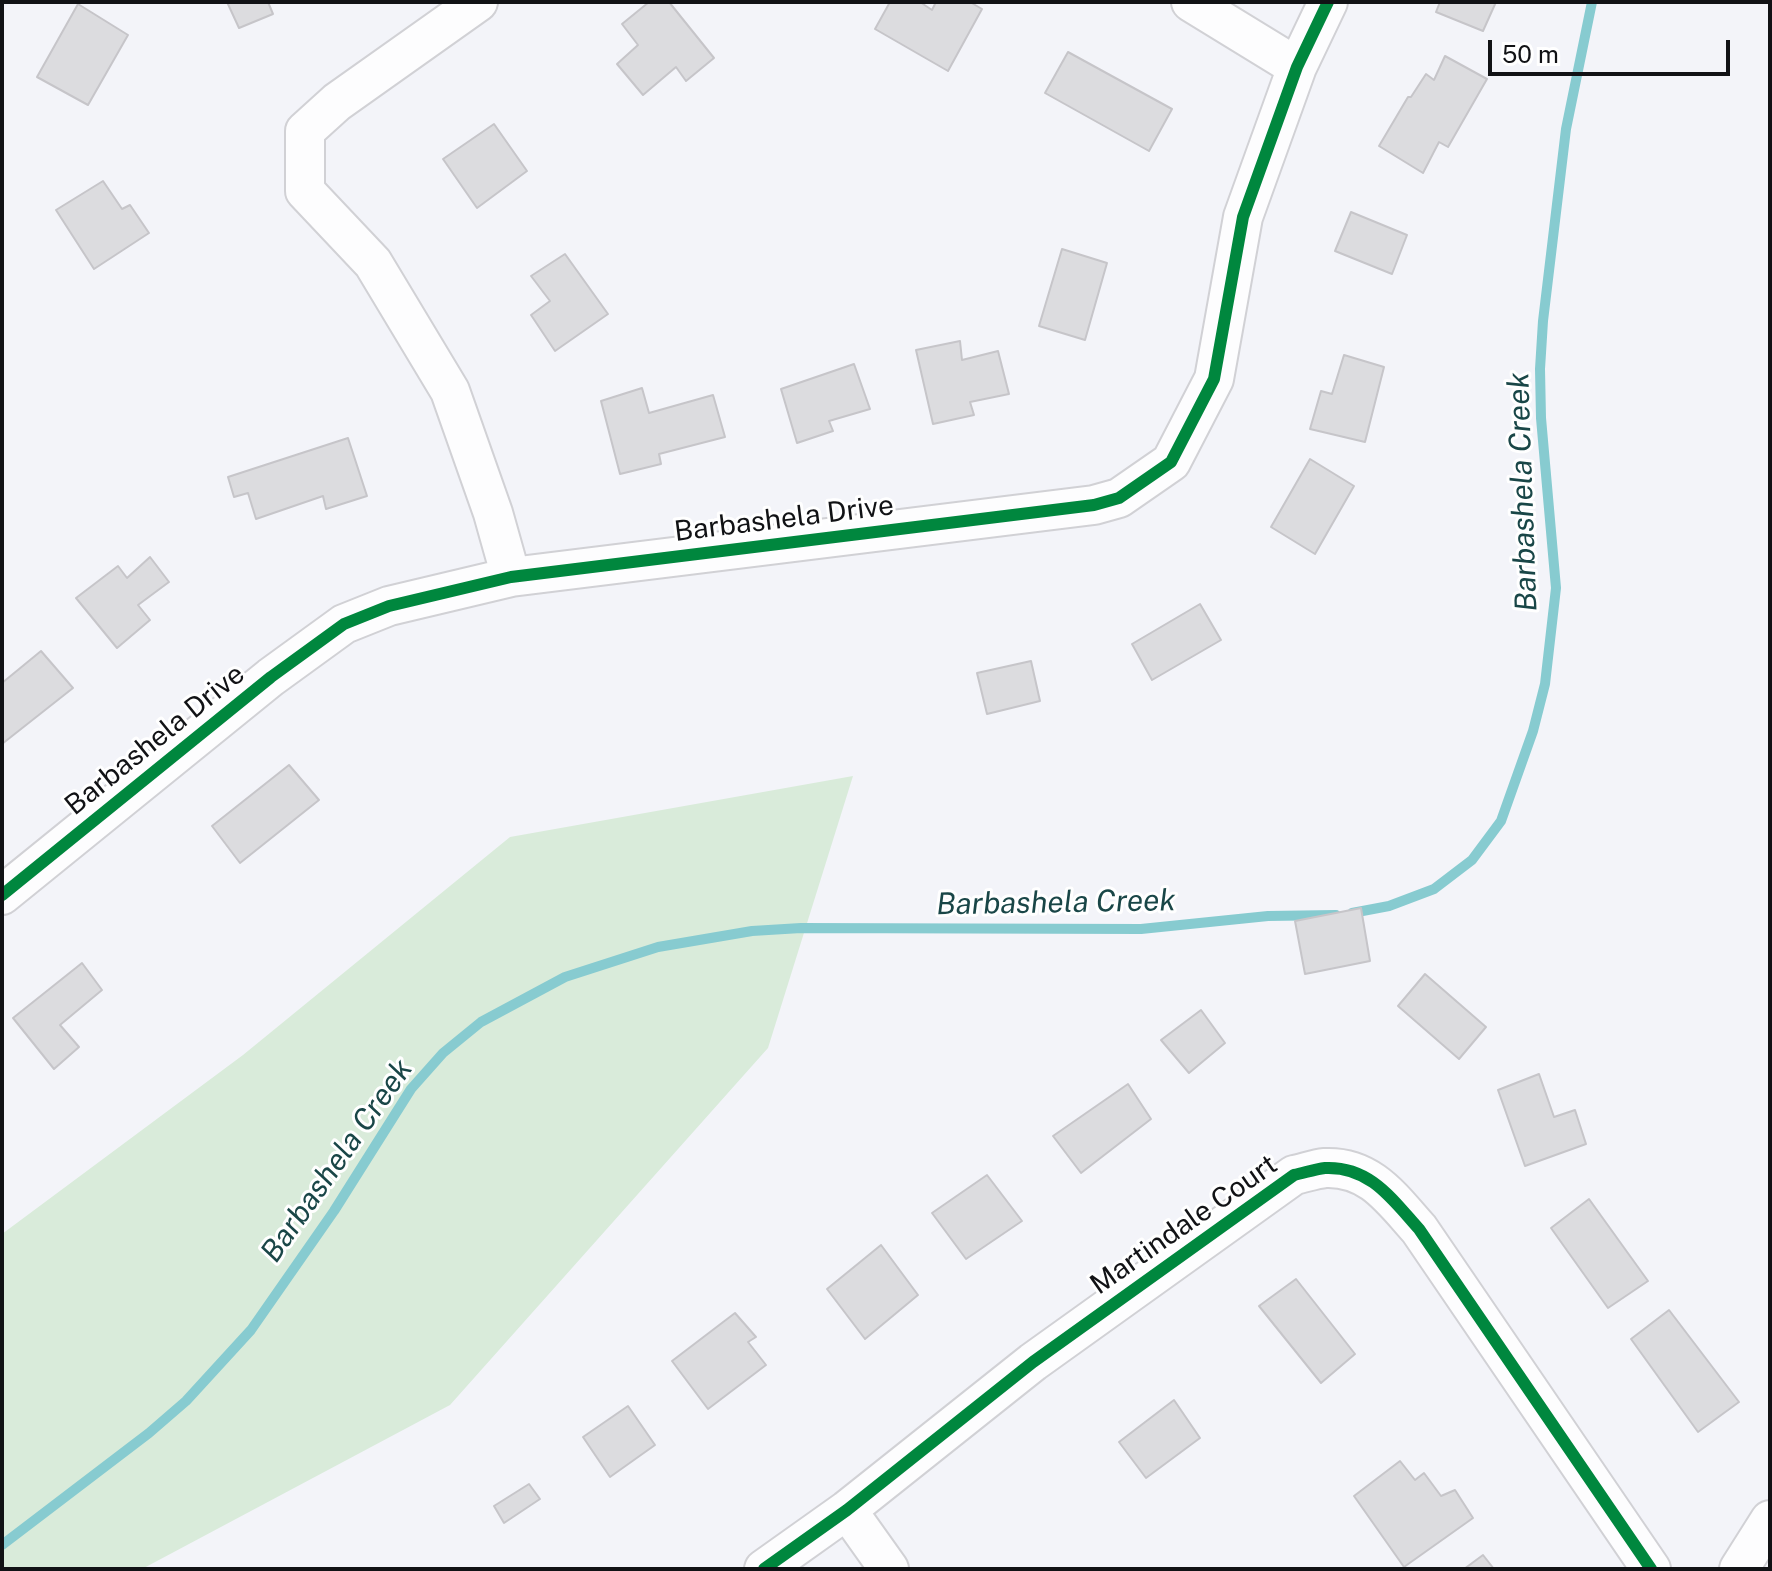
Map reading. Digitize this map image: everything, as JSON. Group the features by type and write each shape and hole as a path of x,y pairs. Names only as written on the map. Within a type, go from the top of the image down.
{"street":[{"path":"478,2 337,102 305,131 305,191 373,263 450,391 493,513 511,577"},
{"path":"1191,2 1297,67"},
{"name":"Barbashela Drive","path":"2,895 271,677 344,624 389,606 511,577 1094,505 1119,498 1171,462 1214,379 1243,217 1297,67 1328,2"},
{"name":"Martindale Court","path":"764,1569 847,1510 1033,1362 1281,1184 1294,1175 1325,1168 1356,1171 1387,1192 1419,1229 1651,1569"},
{"path":"847,1510 889,1569"},
{"path":"1739,1569 1770,1520"}],"green space":[{"path":"853,776 768,1048 450,1405 142,1569 2,1569 2,1234 243,1055 510,837"}],"building":[{"path":"227,2 268,2 273,14 239,28"},
{"path":"649,2 669,2 714,58 686,81 676,67 643,95 617,64 638,45 622,24"},
{"path":"890,2 920,2 932,10 936,2 970,2 982,9 948,71 875,29"},
{"path":"1440,2 1496,2 1483,31 1436,12"},
{"path":"78,4 128,35 88,105 37,77"},
{"path":"1068,52 1172,109 1149,151 1045,93"},
{"path":"1445,56 1487,79 1448,147 1439,142 1423,173 1379,146 1408,97 1426,74 1434,80"},
{"path":"494,124 527,171 477,208 443,159"},
{"path":"103,181 122,209 130,205 149,233 94,269 56,210"},
{"path":"1351,212 1407,235 1392,274 1335,251"},
{"path":"1062,249 1107,263 1085,340 1039,326"},
{"path":"565,254 608,314 555,351 531,315 550,301 531,276"},
{"path":"960,341 962,360 998,351 1009,394 970,402 974,415 933,424 916,350"},
{"path":"1344,355 1384,367 1365,442 1310,429 1321,391 1332,394"},
{"path":"854,364 870,409 829,421 833,431 797,443 781,389"},
{"path":"642,388 649,413 713,395 725,437 659,454 661,464 620,474 601,401"},
{"path":"348,438 367,496 326,509 323,496 256,519 248,493 234,497 228,477"},
{"path":"1310,459 1354,486 1315,554 1271,527"},
{"path":"150,557 169,582 138,605 150,620 117,648 76,598 118,566 127,578"},
{"path":"1200,604 1221,640 1152,680 1132,644"},
{"path":"41,651 73,688 2,744 2,683"},
{"path":"1031,661 1040,701 987,714 977,673"},
{"path":"289,765 319,800 240,863 212,826"},
{"path":"1361,908 1370,961 1305,974 1295,921"},
{"path":"82,963 102,990 60,1025 79,1047 54,1069 13,1018"},
{"path":"1425,974 1486,1027 1459,1059 1398,1006"},
{"path":"1201,1010 1225,1043 1189,1073 1161,1040"},
{"path":"1539,1074 1554,1117 1575,1110 1586,1144 1525,1166 1498,1090"},
{"path":"1128,1084 1151,1119 1081,1173 1053,1136"},
{"path":"987,1175 1022,1221 966,1259 932,1213"},
{"path":"1589,1199 1648,1281 1608,1308 1551,1228"},
{"path":"881,1245 918,1295 865,1339 827,1289"},
{"path":"1296,1279 1355,1354 1321,1383 1259,1306"},
{"path":"1669,1310 1739,1402 1698,1432 1631,1339"},
{"path":"735,1313 756,1337 748,1342 766,1365 708,1409 672,1361"},
{"path":"1174,1400 1200,1438 1146,1478 1119,1442"},
{"path":"628,1406 655,1445 610,1477 583,1437"},
{"path":"1400,1461 1415,1480 1424,1473 1441,1496 1455,1490 1473,1518 1404,1567 1354,1496"},
{"path":"529,1484 540,1499 504,1523 494,1506"},
{"path":"1483,1555 1494,1569 1464,1569"}],"waterway":[{"name":"Barbashela Creek","path":"1352,913 1389,906 1434,889 1472,860 1501,821 1533,731 1545,684 1556,588 1541,418 1543,321 1566,129 1592,2"},
{"name":"Barbashela Creek","path":"2,1545 149,1433 186,1401 251,1330 334,1211 411,1089 443,1053 481,1022 565,977 658,947 752,931 801,928 1141,929 1268,916 1336,915"}],"cycle path":[{"path":"2,895 271,677 344,624 389,606 511,577 1094,505 1119,498 1171,462 1214,379 1243,217 1297,67 1328,2"},
{"path":"764,1569 847,1510 1033,1362 1294,1175 1325,1168 1355,1172 1379,1186 1419,1229 1651,1569"}]}
